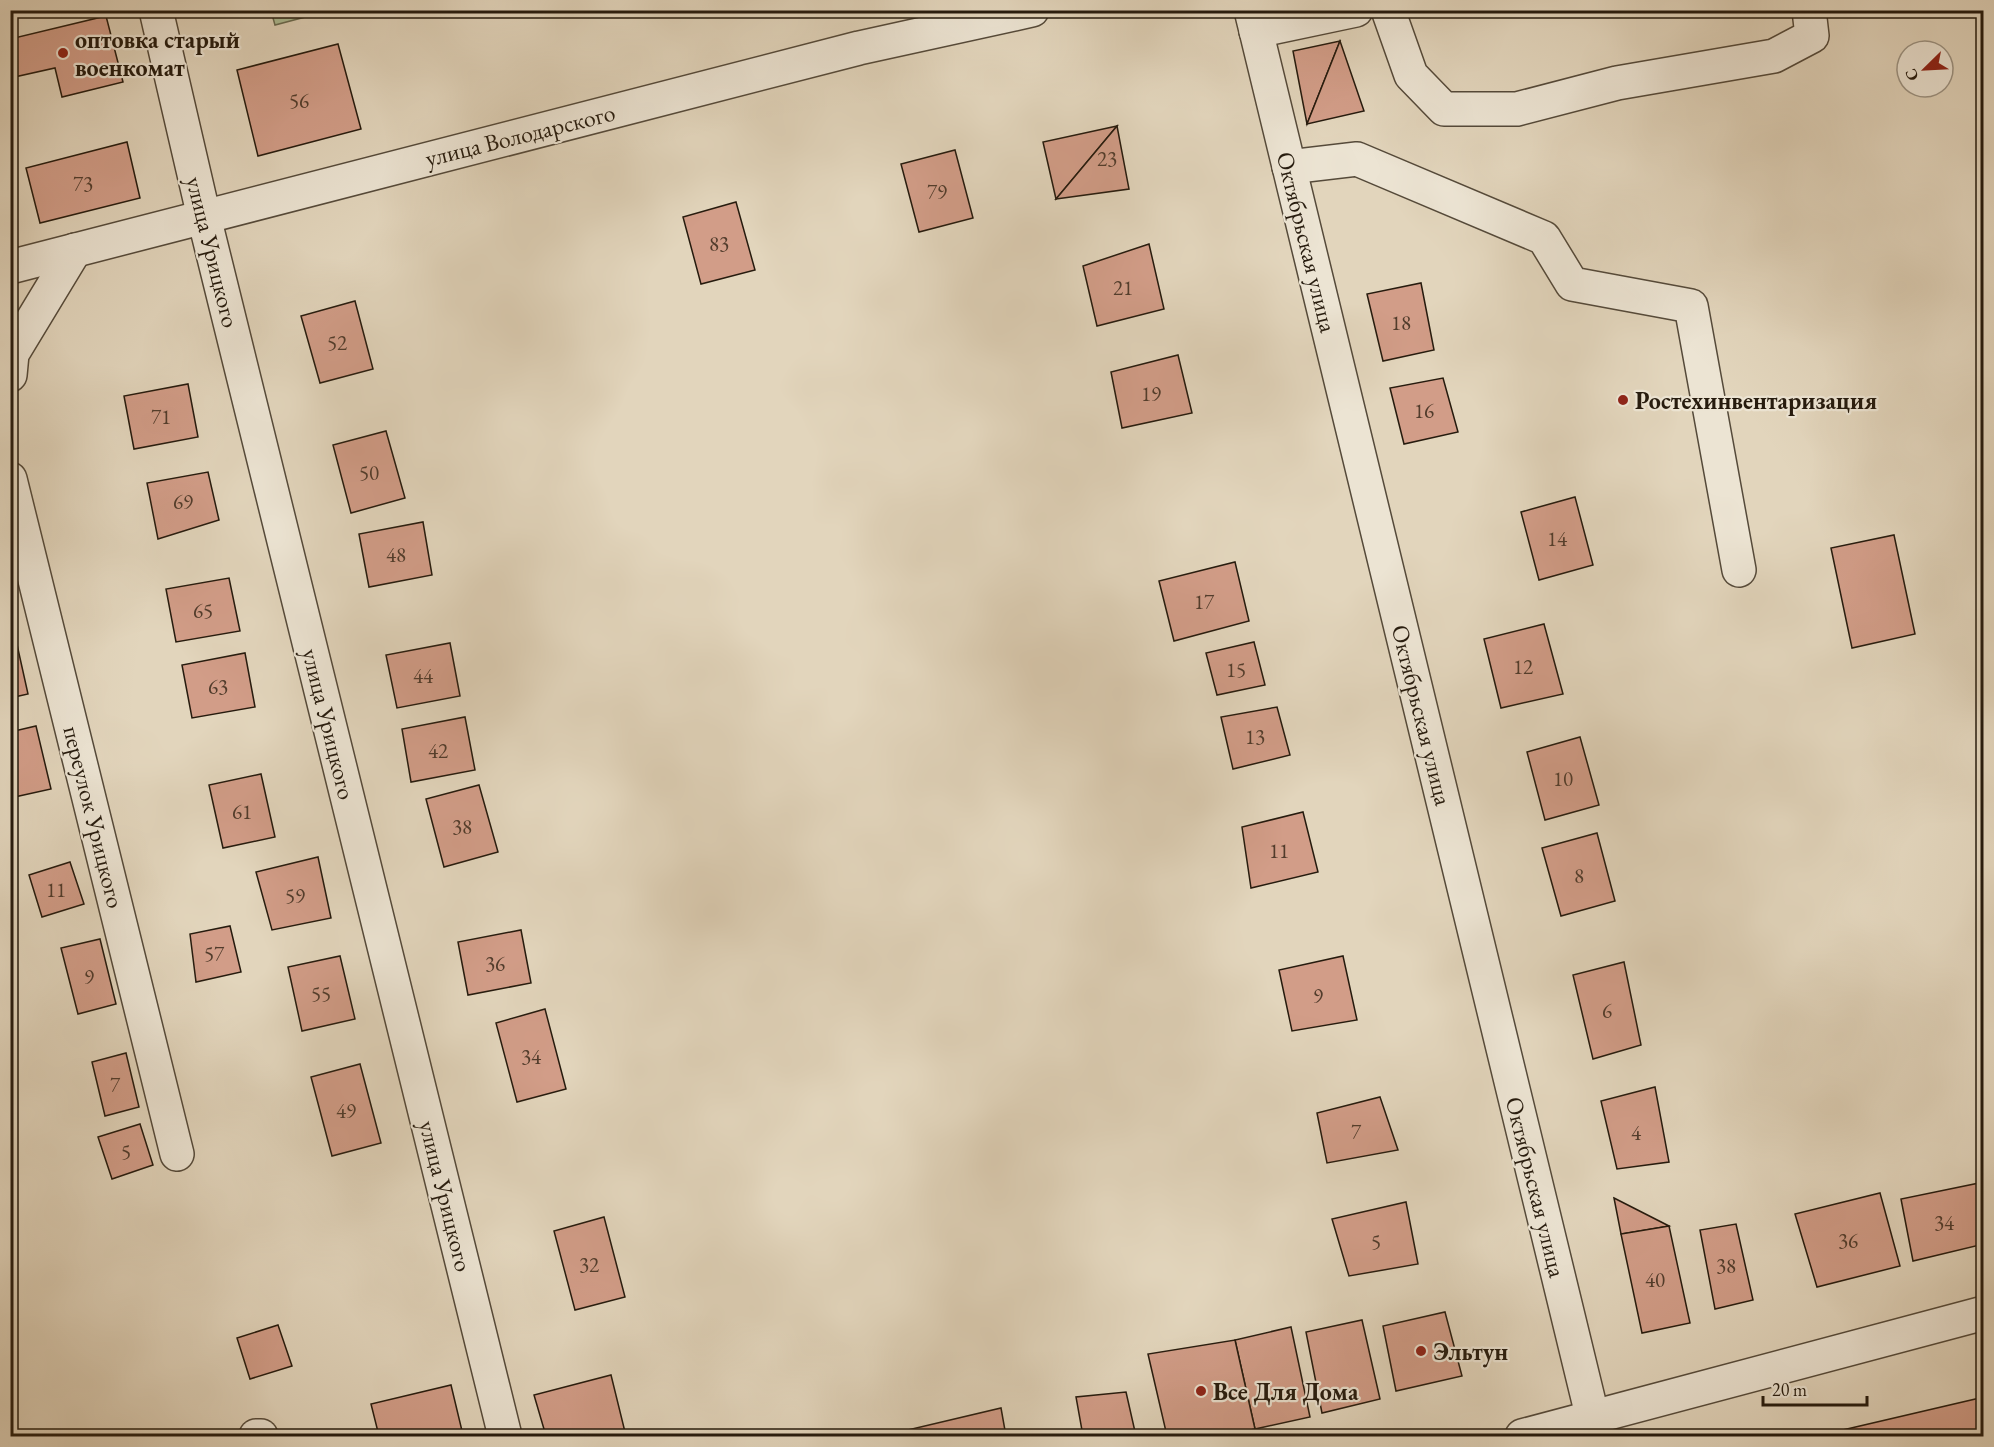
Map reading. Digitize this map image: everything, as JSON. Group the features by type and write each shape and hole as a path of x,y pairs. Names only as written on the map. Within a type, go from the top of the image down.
{"street":[{"name":"улица Урицкого","path":"156,10 204,217 505,1437"},
{"name":"улица Володарского","path":"10,267 859,48 1032,10"},
{"path":"1254,21 1356,10"},
{"path":"1388,10 1411,75 1444,109 1517,109 1617,83 1774,56 1812,36 1809,10"},
{"name":"Октябрьская улица","path":"1254,21 1593,1419"},
{"path":"1289,167 1357,159 1544,238 1572,284 1691,306 1739,570"},
{"path":"10,375 12,354 75,250"},
{"name":"переулок Урицкого","path":"10,479 177,1154"},
{"path":"1521,1437 1983,1313"},
{"path":"256,1437 261,1437"}],"green space":[{"path":"271,10 328,11 275,25"}],"building":[{"name":"оптовка старый военкомат","path":"106,16 123,82 62,97 55,68 10,78 10,39"},
{"path":"1340,41 1307,124 1293,51"},
{"path":"1340,41 1364,111 1307,124"},
{"path":"338,44 361,129 258,156 237,70"},
{"path":"1117,126 1056,199 1043,142"},
{"path":"1117,126 1129,189 1056,199"},
{"path":"127,142 140,198 40,223 26,168"},
{"path":"955,150 973,218 919,232 901,164"},
{"path":"736,202 755,270 701,284 683,217"},
{"path":"1149,244 1164,309 1097,326 1083,266"},
{"path":"1421,283 1434,350 1383,361 1367,294"},
{"path":"355,301 373,369 320,383 301,316"},
{"path":"1178,355 1192,413 1122,428 1111,372"},
{"path":"1443,378 1458,432 1404,444 1390,388"},
{"path":"188,384 198,437 134,449 124,396"},
{"path":"386,431 405,498 351,513 333,445"},
{"path":"208,472 219,520 158,539 147,483"},
{"path":"1575,497 1593,565 1539,580 1521,512"},
{"path":"423,522 432,575 369,587 359,534"},
{"path":"1894,535 1915,634 1852,648 1831,548"},
{"path":"1235,562 1249,621 1174,641 1159,581"},
{"path":"229,578 240,631 176,642 166,589"},
{"path":"1544,624 1563,694 1501,708 1484,639"},
{"path":"14,631 28,694 10,698 10,632"},
{"path":"1254,642 1265,685 1217,695 1206,653"},
{"path":"450,643 460,696 397,708 386,655"},
{"path":"245,653 255,707 192,718 182,665"},
{"path":"1277,707 1290,755 1233,769 1221,717"},
{"path":"465,717 475,770 411,782 402,729"},
{"path":"36,726 51,789 10,798 10,732"},
{"path":"1580,737 1599,805 1545,820 1527,752"},
{"path":"261,774 275,837 223,848 209,785"},
{"path":"479,785 498,852 444,867 426,799"},
{"path":"1303,812 1318,872 1251,888 1242,827"},
{"path":"1597,833 1615,901 1561,916 1542,848"},
{"path":"318,857 331,918 272,930 256,872"},
{"path":"70,862 84,904 42,917 29,875"},
{"path":"230,926 241,972 196,982 190,934"},
{"path":"521,930 531,983 468,995 458,942"},
{"path":"100,939 116,1004 78,1014 61,948"},
{"path":"340,956 355,1019 302,1031 288,967"},
{"path":"1343,956 1357,1020 1292,1031 1279,970"},
{"path":"1624,962 1641,1045 1593,1059 1573,975"},
{"path":"545,1009 566,1089 517,1102 496,1023"},
{"path":"126,1053 139,1107 105,1116 92,1062"},
{"path":"360,1064 381,1143 332,1156 311,1077"},
{"path":"1655,1087 1669,1162 1617,1169 1601,1101"},
{"path":"1380,1097 1398,1150 1327,1163 1317,1113"},
{"path":"140,1124 153,1165 112,1179 98,1137"},
{"path":"1984,1182 1984,1244 1913,1261 1901,1199"},
{"path":"1880,1193 1900,1266 1817,1287 1795,1214"},
{"path":"1614,1198 1669,1226 1621,1234"},
{"path":"1406,1202 1418,1264 1349,1276 1332,1219"},
{"path":"604,1217 625,1297 575,1310 554,1231"},
{"path":"1736,1224 1753,1300 1715,1309 1700,1230"},
{"path":"1669,1226 1690,1323 1642,1333 1621,1234"},
{"name":"Эльтун","path":"1445,1312 1462,1376 1396,1391 1383,1326"},
{"path":"1362,1320 1380,1399 1322,1413 1306,1332"},
{"path":"278,1325 292,1366 250,1379 237,1338"},
{"name":"Все Для Дома","path":"1291,1327 1310,1417 1255,1429 1235,1340"},
{"name":"Все Для Дома","path":"1235,1340 1255,1429 1223,1436 1167,1436 1148,1354"},
{"path":"611,1375 626,1436 546,1436 534,1395"},
{"path":"451,1385 463,1435 379,1436 371,1404"},
{"path":"1126,1392 1136,1436 1083,1436 1076,1397"},
{"path":"1984,1397 1984,1436 1817,1436"},
{"path":"1001,1408 1006,1436 896,1436 895,1433"}],"place":[{"name":"оптовка старый военкомат","path":"63,53"},
{"name":"Ростехинвентаризация","path":"1623,400"},
{"name":"Эльтун","path":"1421,1351"},
{"name":"Все Для Дома","path":"1201,1391"}]}
